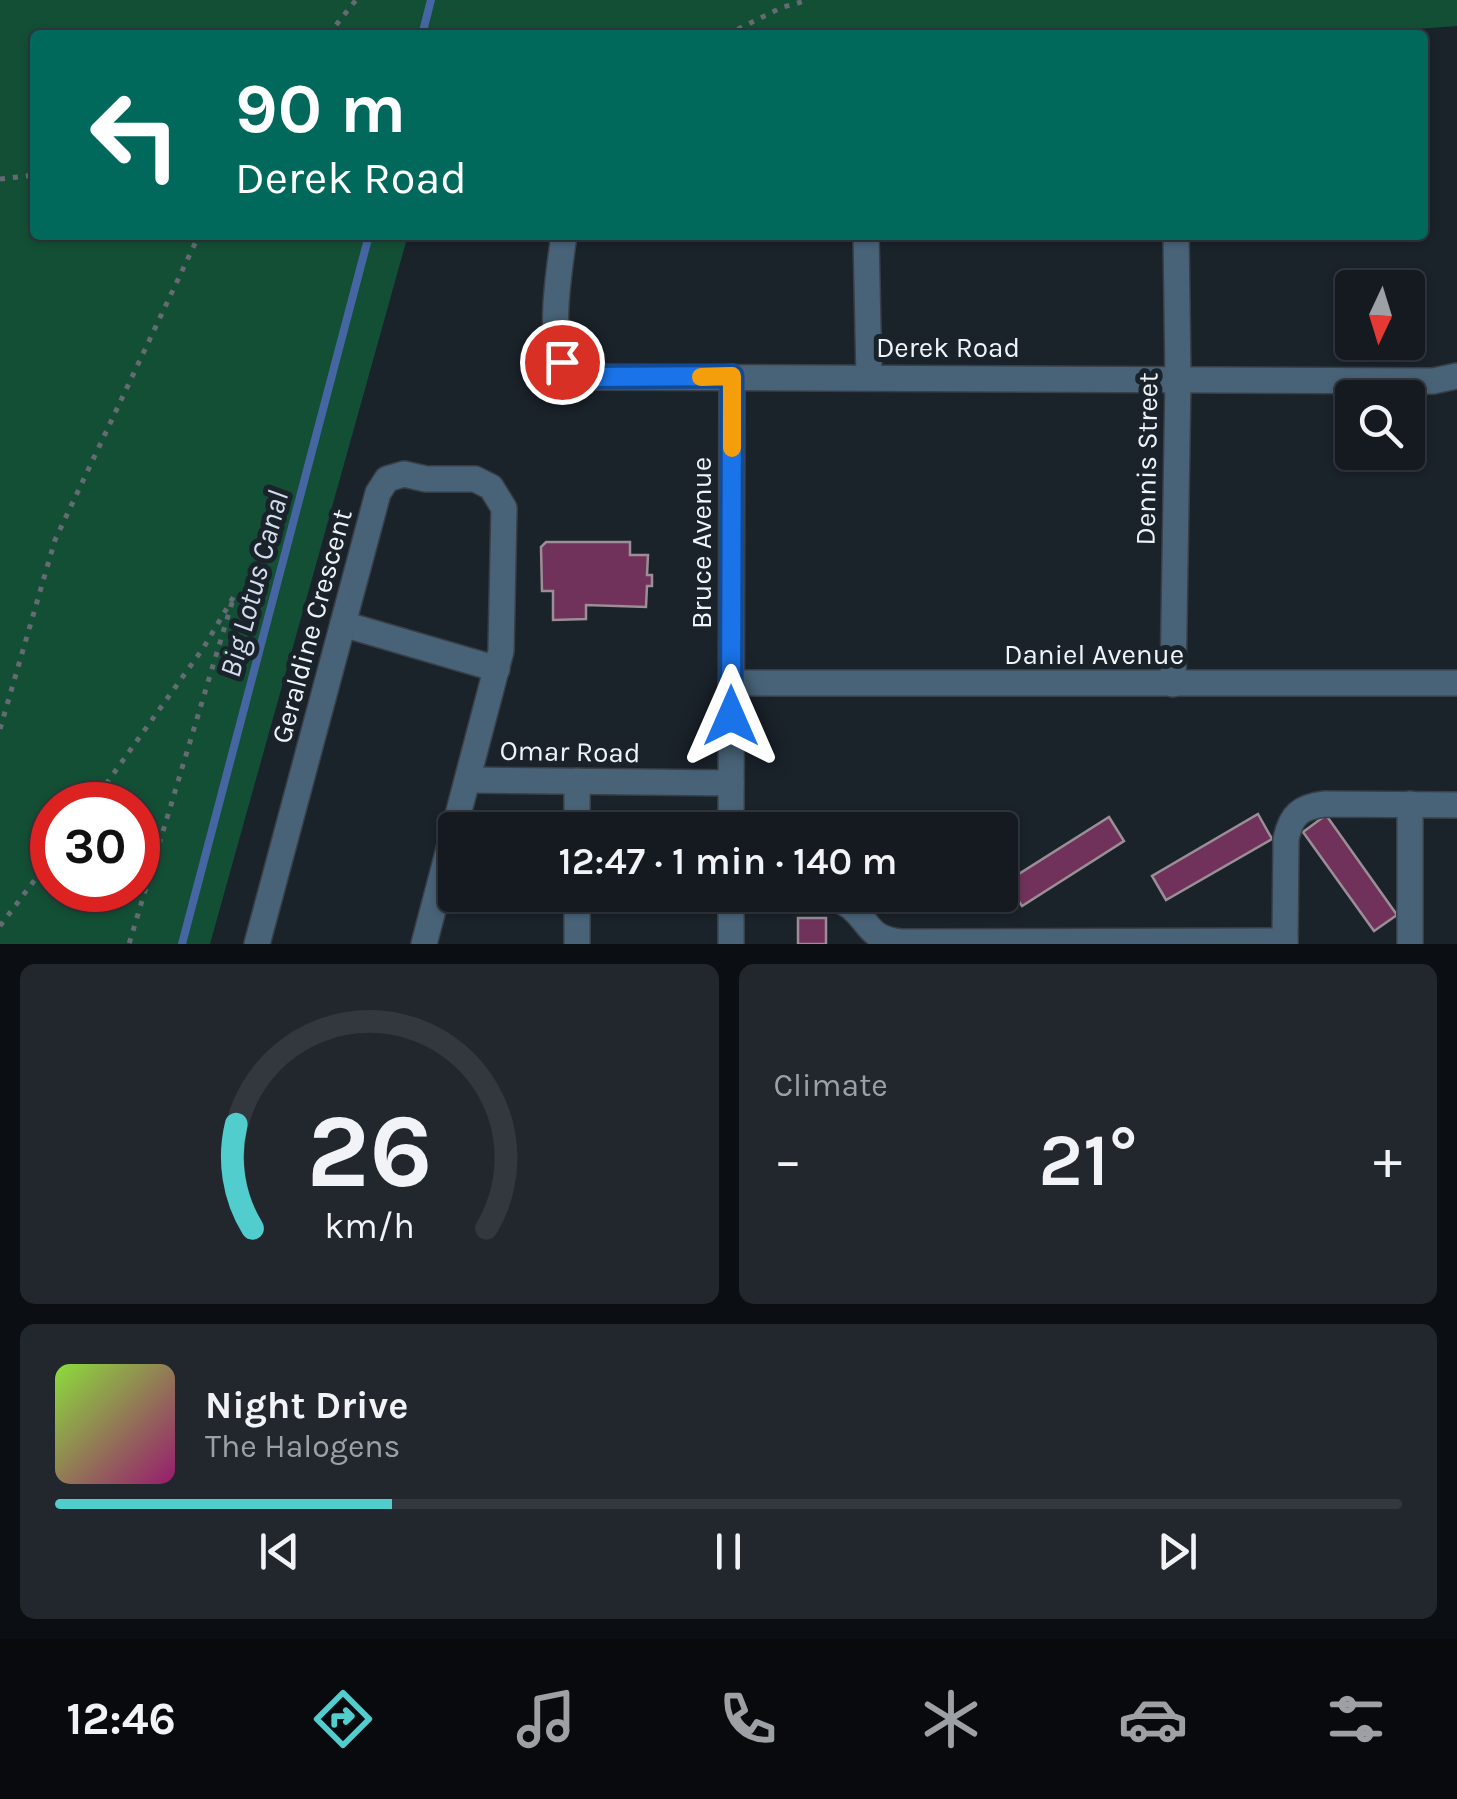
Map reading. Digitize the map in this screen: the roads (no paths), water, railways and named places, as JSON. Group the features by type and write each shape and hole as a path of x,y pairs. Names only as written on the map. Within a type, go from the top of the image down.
{"street":[{"path":"866,240 869,376"},
{"name":"Dennis Street","path":"1172,684 1178,378 1176,240"},
{"name":"Derek Road","path":"563,242 558,286 562,362 573,372 604,378 869,376 1433,382 1457,376"},
{"name":"Bruce Avenue","path":"731,812 732,376"},
{"name":"Geraldine Crescent","path":"257,944 382,486 404,474 426,479 475,479 491,487 504,508 503,630 497,669 424,944"},
{"path":"343,624 497,669"},
{"name":"Daniel Avenue","path":"731,683 1457,683"},
{"name":"Omar Road","path":"468,780 731,783"},
{"path":"577,781 577,812"},
{"path":"854,912 875,936 901,942 1285,943 1286,839 1297,813 1325,804 1457,804"},
{"path":"1410,804 1410,944"},
{"path":"577,912 577,944"},
{"path":"731,912 731,944"}],"waterway":[{"name":"Big Lotus Canal","path":"423,30 431,0"},
{"name":"Big Lotus Canal","path":"182,944 368,240"}]}
